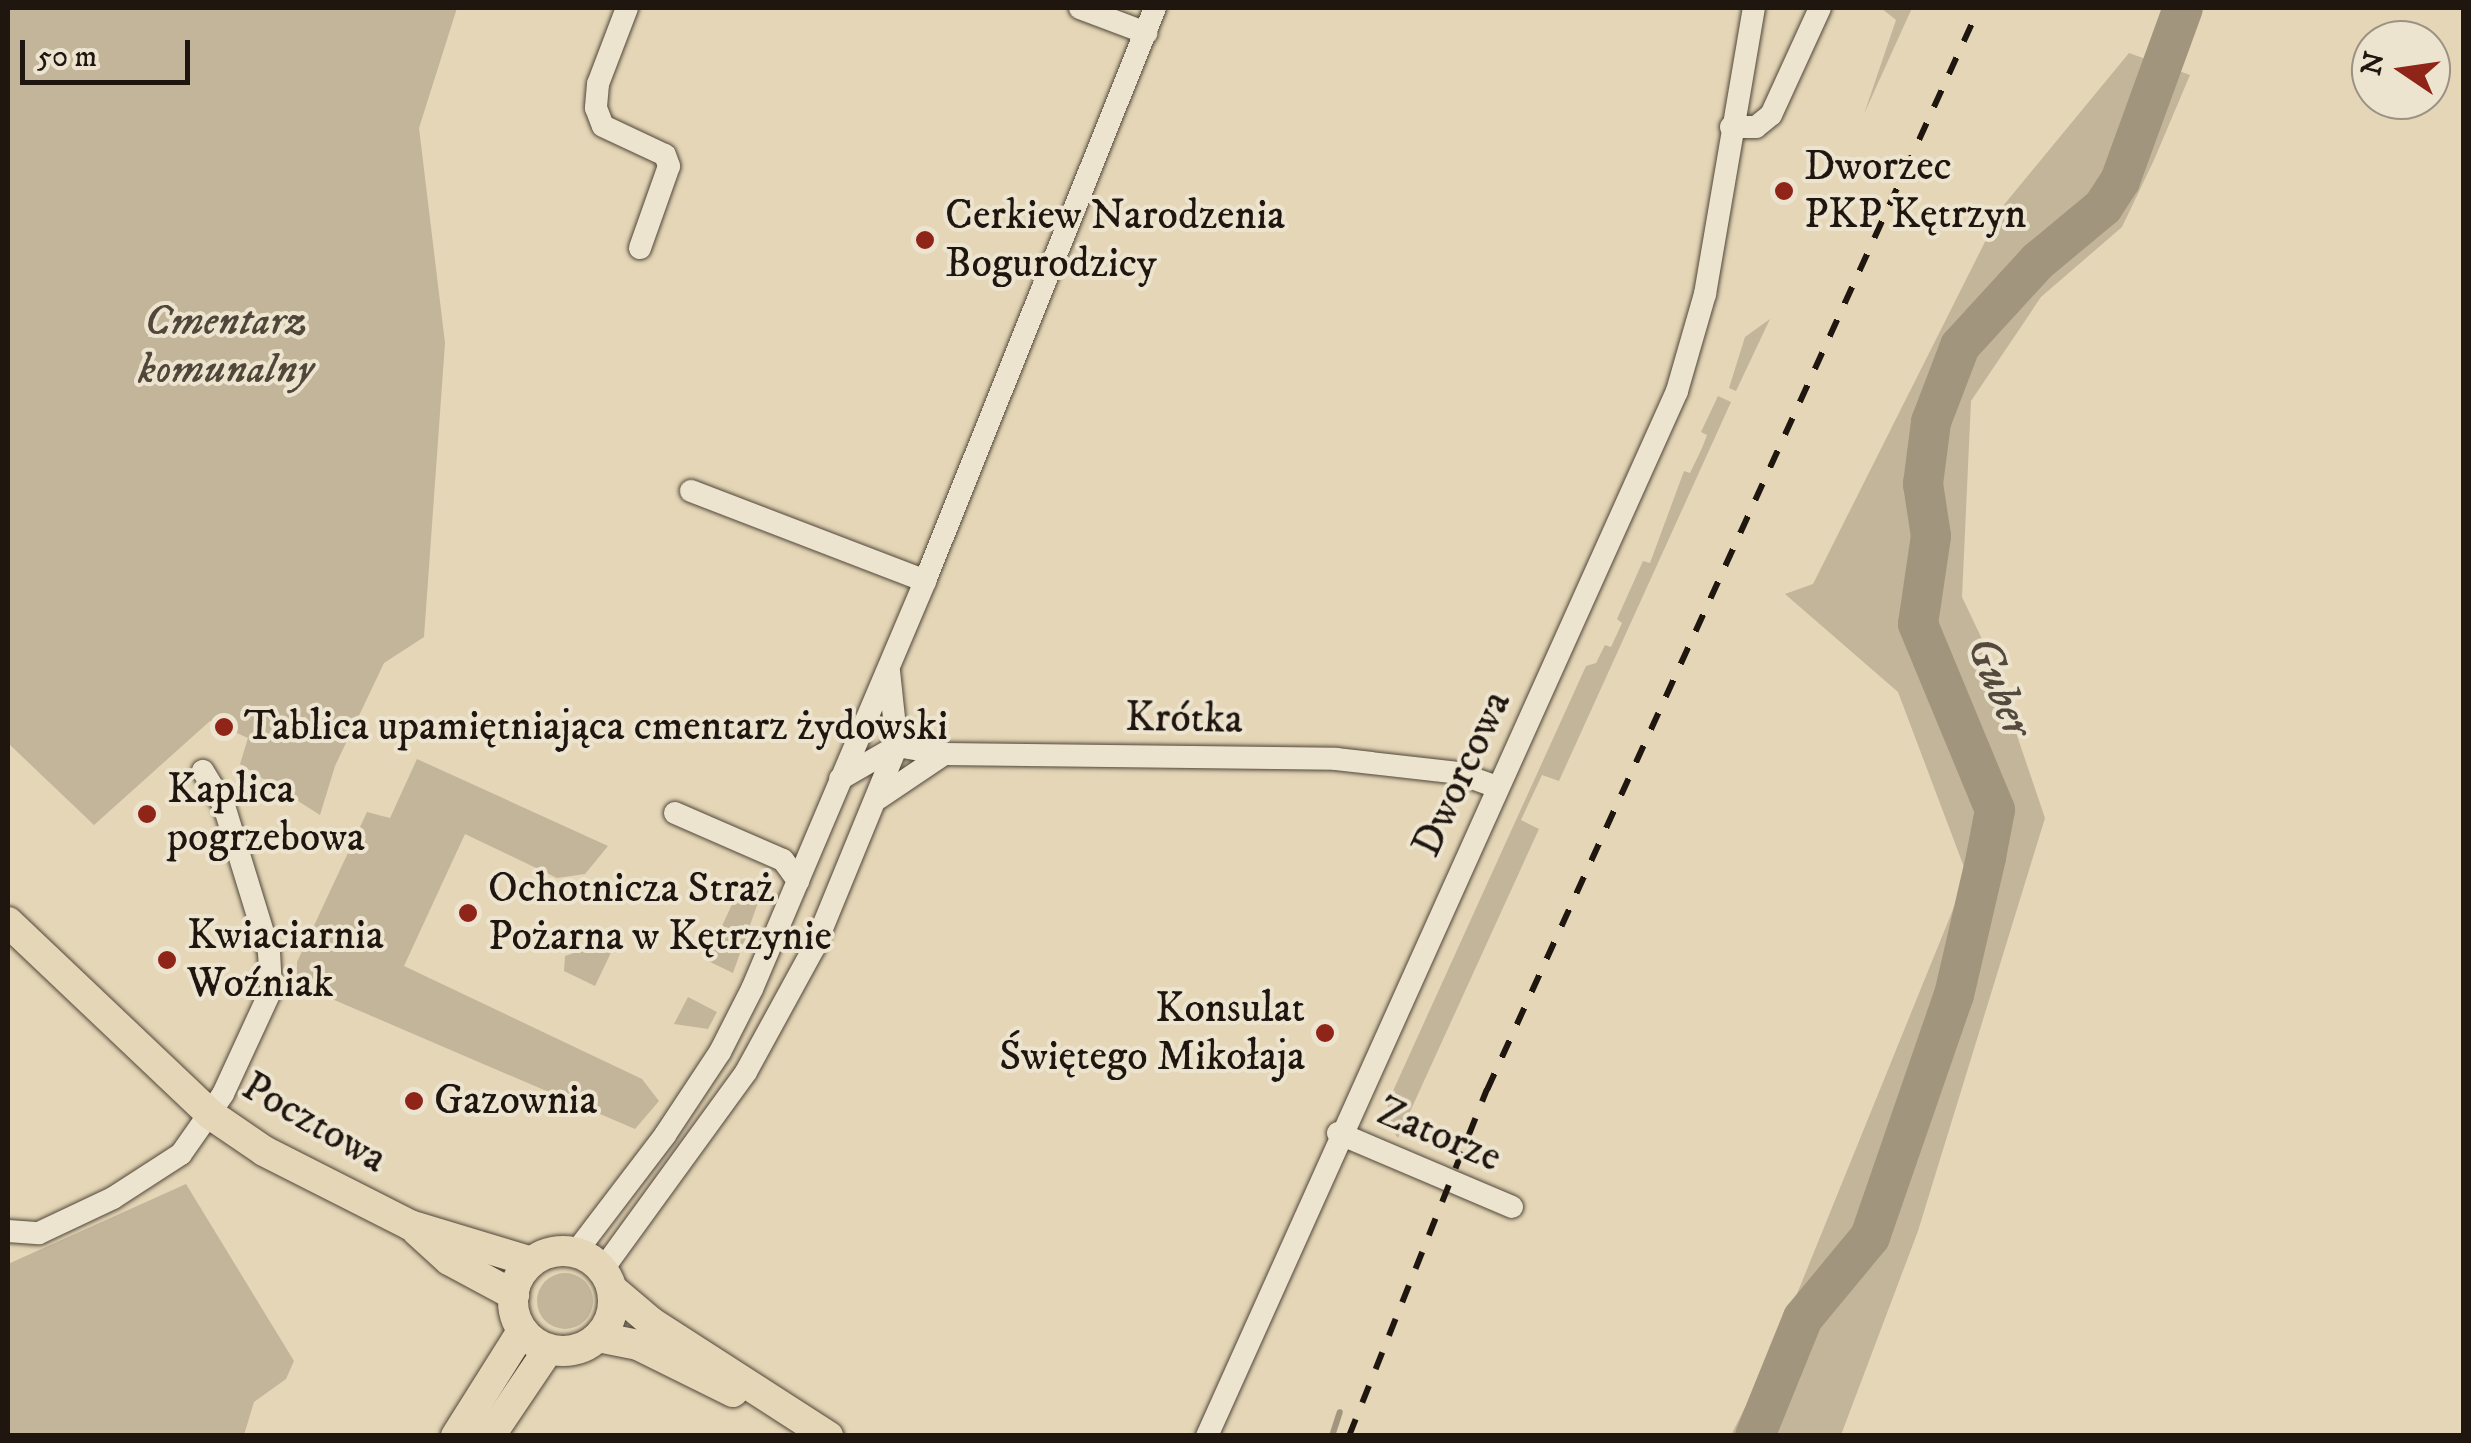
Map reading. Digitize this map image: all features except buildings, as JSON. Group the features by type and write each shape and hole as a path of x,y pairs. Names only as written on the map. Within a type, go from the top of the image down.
{"main road":[{"name":"Pocztowa","path":"8,922 210,1114 264,1150 410,1225 532,1262"},
{"name":"Pocztowa","path":"410,1225 449,1260 514,1296"},
{"path":"608,1279 612,1308 598,1337 586,1348 548,1350 522,1330 514,1296 532,1262 576,1252 608,1279 651,1322 827,1435"},
{"path":"456,1436 522,1330"},
{"path":"598,1337 638,1345 827,1435"},
{"path":"490,1436 548,1350"}],"street":[{"path":"628,8 598,84 596,108 603,126 666,154 669,166 640,248"},
{"path":"1080,8 1146,33"},
{"path":"576,1252 720,1052 798,881 925,582 1155,8"},
{"name":"Dworcowa","path":"1207,1436 1338,1133 1682,378 1705,294 1754,8"},
{"path":"1731,127 1756,127 1771,115 1820,8"},
{"path":"692,491 925,582"},
{"path":"608,1279 746,1072 836,897 880,798 898,746 888,668"},
{"path":"840,779 898,746"},
{"name":"Krótka","path":"898,746 944,754 1336,760 1458,774 1497,787"},
{"path":"880,798 944,754"},
{"path":"8,1230 39,1233 112,1198 181,1154 210,1114 271,990 269,952 224,806 203,771"},
{"path":"676,814 783,860 798,881 836,897"},
{"name":"Zatorze","path":"1338,1133 1512,1206"}],"green space":[{"name":"Cmentarz komunalny","path":"8,8 457,8 419,128 445,343 424,637 384,663 335,766 320,815 240,764 248,738 210,721 94,825 8,743"},
{"path":"1881,8 1912,8 1864,114 1896,20"},
{"path":"2129,53 2190,75 2154,160 2122,227 2041,297 1971,401 1962,597 1990,656 2045,818 1918,1231 1841,1435 1731,1435 1773,1353 1967,875 1898,692 1785,594 1813,584 2003,206"},
{"path":"1770,319 1736,391 1729,388 1745,337"},
{"path":"1718,396 1731,402 1559,781 1542,775 1521,820 1539,829 1398,1138 1388,1125 1388,1102 1586,666 1596,663 1605,645 1611,647 1622,623 1617,619 1643,561 1650,563 1684,471 1690,473 1702,448 1707,435 1701,432"},
{"path":"417,759 608,846 585,874 557,878 465,834 404,966 642,1079 659,1101 635,1129 297,984 297,962 367,812 390,818"},
{"path":"742,883 758,889 760,897 733,973 706,960"},
{"path":"618,938 595,986 564,971 565,956"},
{"path":"688,997 717,1012 708,1029 674,1024"},
{"path":"186,1184 294,1361 286,1379 254,1402 244,1435 8,1435 8,1264"},
{"path":"565,1273 585,1281 593,1301 585,1321 565,1329 545,1321 537,1301 545,1281"}],"waterway":[{"name":"Guber","path":"1755,1436 1803,1318 1870,1237 1954,995 1995,810 1918,624 1931,536 1923,484 1931,422 1960,346 2038,261 2103,207 2120,181 2183,8"},
{"path":"1332,1436 1340,1412"}],"railway":[{"path":"1349,1436 1487,1090 1979,8"}],"place":[{"name":"Dworzec PKP Kętrzyn","path":"1784,191"},
{"name":"Cerkiew Narodzenia Bogurodzicy","path":"925,240"},
{"name":"Tablica upamiętniająca cmentarz żydowski","path":"224,727"},
{"name":"Kaplica pogrzebowa","path":"147,814"},
{"name":"Ochotnicza Straż Pożarna w Kętrzynie","path":"468,913"},
{"name":"Kwiaciarnia Woźniak","path":"167,960"},
{"name":"Konsulat Świętego Mikołaja","path":"1325,1033"},
{"name":"Gazownia","path":"414,1101"}]}
